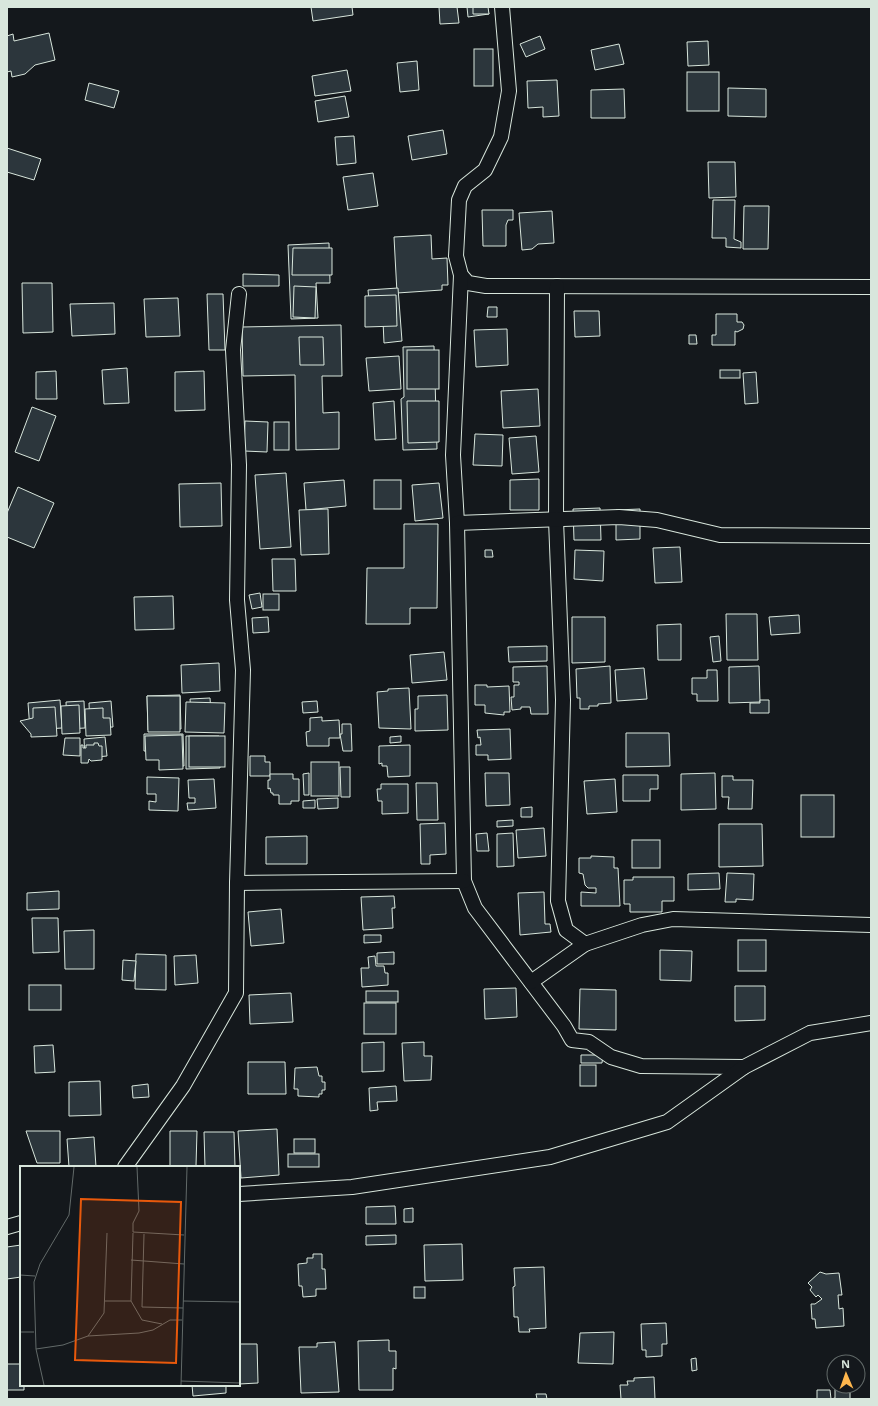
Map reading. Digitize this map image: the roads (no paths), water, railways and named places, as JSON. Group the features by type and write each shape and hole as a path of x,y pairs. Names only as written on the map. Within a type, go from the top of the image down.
{"street":[{"path":"502,7 509,91 501,137 485,170 465,186 459,200 456,256 461,276 453,455 457,523 464,881 475,908 564,1026 572,1040 589,1042 611,1057 641,1066 744,1067"},
{"path":"461,276 468,283 486,286 871,287"},
{"path":"557,286 556,520 563,700 558,901 566,930 586,944"},
{"path":"126,1166 183,1086 236,993 237,882 243,670 237,600 239,465 233,350 239,294"},
{"path":"457,523 619,517 657,520 720,535 871,536"},
{"path":"237,882 464,881"},
{"path":"531,982 586,944 642,925 673,919 871,925"},
{"path":"240,1194 352,1187 550,1157 667,1122 744,1067 810,1033 871,1023"},
{"path":"7,1227 20,1223"}]}
